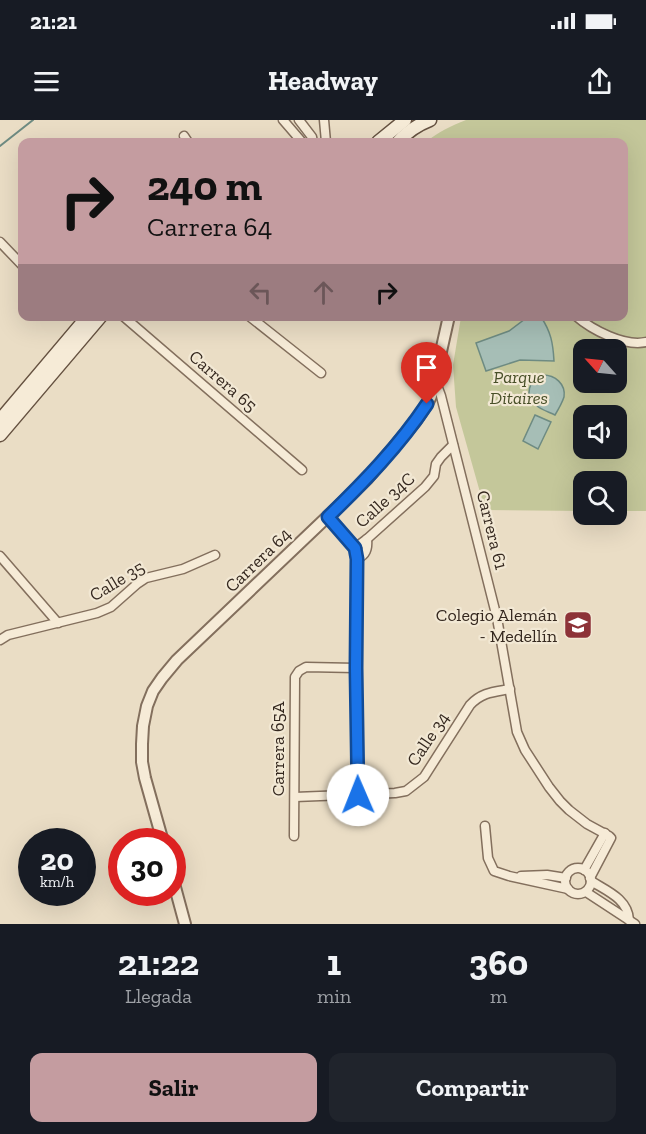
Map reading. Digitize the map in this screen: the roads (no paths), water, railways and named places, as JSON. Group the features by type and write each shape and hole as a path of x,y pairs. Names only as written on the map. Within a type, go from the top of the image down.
{"main road":[{"path":"383,138 405,120"},
{"path":"402,138 413,128 430,120"},
{"path":"0,420 78,321"},
{"path":"0,435 97,321"}],"street":[{"path":"283,120 299,138"},
{"path":"299,120 312,138"},
{"path":"324,120 326,138"},
{"path":"0,242 18,261"},
{"name":"Carrera 65","path":"129,321 302,470"},
{"path":"255,321 321,373"},
{"name":"Carrera 64","path":"159,828 142,762 143,726 153,691 177,660 368,479 415,422 427,404 435,380 448,321"},
{"path":"584,321 605,334 639,344 646,342"},
{"name":"Carrera 61","path":"435,380 497,618 518,732 525,750 549,787 569,810 608,836"},
{"name":"Calle 34C","path":"355,548 425,487 434,476 436,464 453,445"},
{"path":"328,517 355,548 357,559 358,795"},
{"path":"357,559 366,553 368,539"},
{"name":"Calle 35","path":"0,640 8,635 97,613 111,607 146,578 183,569 215,555"},
{"path":"0,556 58,623"},
{"name":"Carrera 65A","path":"294,836 295,678 299,671 306,667 356,668"},
{"name":"Calle 34","path":"295,797 406,791 428,771 476,699 484,694 510,689"},
{"path":"485,826 488,858 494,871 578,894 589,894 632,922"},
{"path":"584,870 608,836"},
{"path":"589,894 588,889 593,882 608,836"},
{"path":"568,890 566,878 571,871 584,870 593,882 624,904 632,922"},
{"path":"509,876 566,878"},
{"path":"554,886 552,881 555,876"},
{"path":"180,906 185,924"}],"water":[{"path":"522,321 543,321 551,338 554,361 520,360 486,371 476,343 509,331"},
{"path":"543,375 555,379 563,388 564,397 555,415 539,407 530,398 531,384"},
{"path":"535,415 551,422 538,449 523,441"}],"waterway":[{"path":"0,146 33,120"}],"place":[{"name":"Colegio Alemán - Medellín","path":"578,625"}],"park label":[{"name":"Parque Ditaires","path":"519,387"}]}
